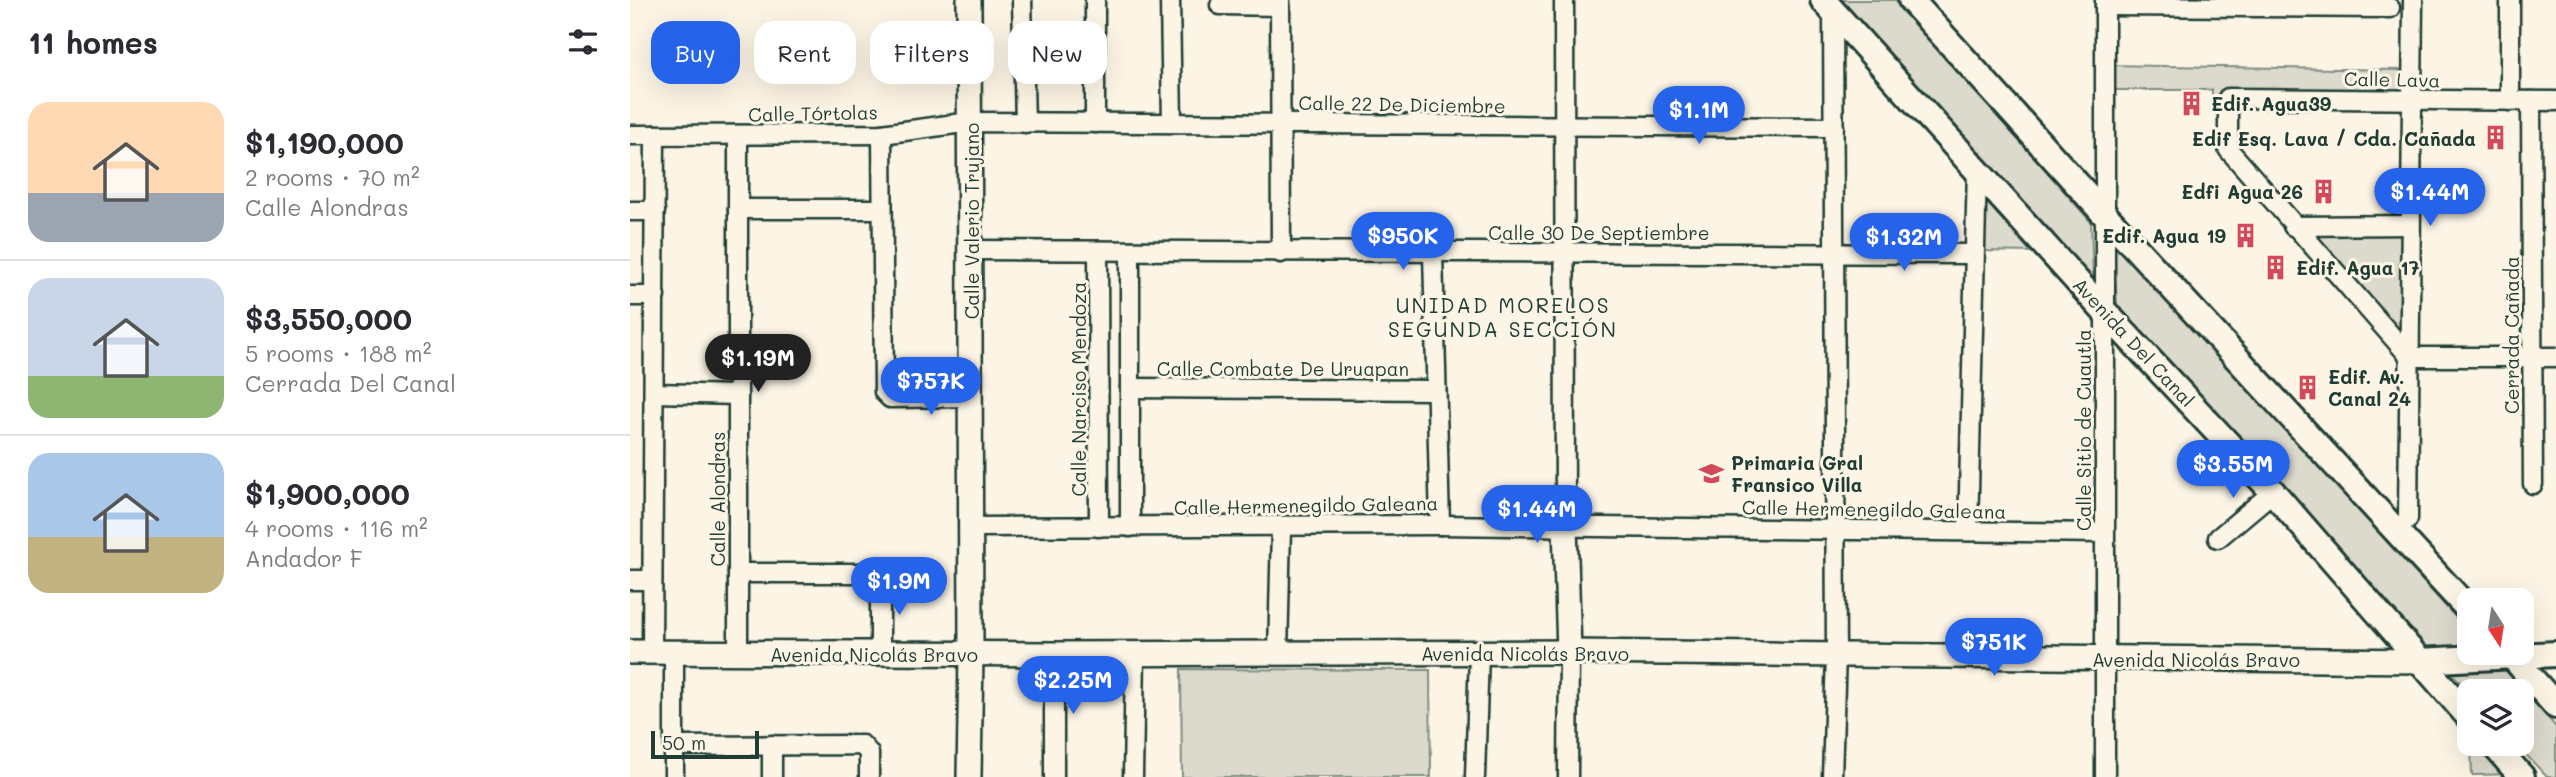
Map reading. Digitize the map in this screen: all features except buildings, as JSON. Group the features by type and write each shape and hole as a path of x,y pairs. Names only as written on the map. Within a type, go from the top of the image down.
{"main road":[{"path":"1911,0 2105,216 2457,597"},
{"name":"Avenida Del Canal","path":"1828,5 1977,167 2105,313 2273,492 2457,704"},
{"path":"2534,653 2556,653"},
{"path":"2419,661 2457,658"},
{"path":"2520,665 2556,706"},
{"path":"2504,756 2522,777"}],"street":[{"name":"Calle Valerio Trujano","path":"969,0 969,777"},
{"path":"1023,0 1025,122"},
{"path":"1095,0 1095,123"},
{"path":"1170,0 1172,123"},
{"path":"1564,0 1568,777"},
{"path":"2397,531 2408,519 2413,0"},
{"path":"2510,0 2510,101"},
{"path":"1220,5 1280,3 1281,253"},
{"path":"2105,3 2390,8"},
{"name":"Calle Sitio de Cuautla","path":"2105,3 2105,777"},
{"path":"1828,5 1834,127 1836,654 1832,777"},
{"name":"Calle Lava","path":"2293,226 2228,149 2228,97 2556,102"},
{"name":"Cerrada Cañada","path":"2531,101 2533,484"},
{"name":"Calle 22 De Diciembre","path":"970,122 1834,127"},
{"name":"Calle Tórtolas","path":"630,135 881,134 970,122"},
{"path":"881,134 884,392 890,398 971,397"},
{"path":"655,135 652,652 674,746 674,777"},
{"name":"Calle Alondras","path":"738,135 738,653"},
{"path":"1968,531 1977,167"},
{"path":"738,209 882,209"},
{"path":"630,211 655,211"},
{"path":"2293,226 2410,225"},
{"path":"2293,226 2410,357 2556,356"},
{"name":"Calle 30 De Septiembre","path":"971,250 1974,254"},
{"name":"Calle Narciso Mendoza","path":"1098,251 1099,527"},
{"path":"1129,527 1130,251"},
{"path":"1433,253 1440,524"},
{"path":"630,296 655,296"},
{"name":"Calle Combate De Uruapan","path":"1129,388 1437,390"},
{"path":"654,393 738,395"},
{"path":"2218,538 2273,492"},
{"name":"Calle Hermenegildo Galeana","path":"971,527 1281,528 1440,524 2104,533"},
{"path":"1278,654 1281,528"},
{"path":"738,573 869,573 880,580 880,653"},
{"path":"630,580 652,580"},
{"name":"Avenida Nicolás Bravo","path":"652,652 1569,652 2419,661"},
{"path":"1475,777 1479,653"},
{"path":"1054,654 1054,777"},
{"path":"1133,777 1135,654"},
{"path":"772,745 772,777"},
{"path":"674,746 862,745 869,753 869,777"}],"shaded area":[{"path":"1841,0 1897,0 2091,222 2093,280"},
{"path":"2105,65 2400,70 2400,100 2222,101 2212,96 2212,90 2105,90"},
{"path":"1982,197 2031,252 1979,251"},
{"path":"2410,225 2410,357 2293,226"},
{"path":"2113,240 2457,619 2457,648 2429,649 2117,305"},
{"path":"2503,667 2514,679 2457,679 2450,671"},
{"path":"1181,669 1430,670 1431,777 1182,777"},
{"path":"2534,702 2556,727 2556,777 2547,777 2527,756 2534,756"},
{"path":"2471,756 2499,756 2516,774 2472,775"}],"place":[{"name":"Edif. Agua39","path":"2191,103"},
{"name":"Edif Esq. Lava / Cda. Cañada","path":"2496,138"},
{"name":"Edfi Agua 26","path":"2323,191"},
{"name":"Edif. Agua 19","path":"2246,235"},
{"name":"Edif. Agua 17","path":"2276,267"},
{"name":"Edif. Av. Canal 24","path":"2308,387"},
{"name":"Primaria Gral Fransico Villa","path":"1711,473"}],"district":[{"name":"UNIDAD MORELOS SEGUNDA SECCIÓN","path":"1503,316"}]}
